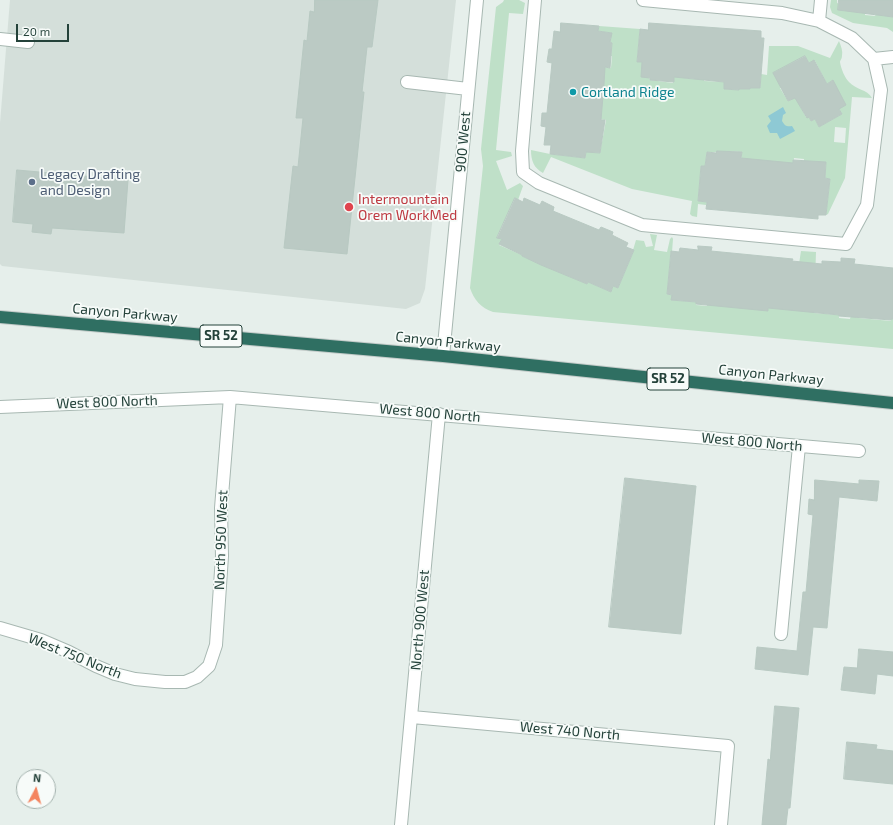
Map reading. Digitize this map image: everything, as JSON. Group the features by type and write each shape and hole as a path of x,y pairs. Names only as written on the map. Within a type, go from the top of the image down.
{"highway":[{"name":"Canyon Parkway","path":"0,317 443,356 893,403"}],"street":[{"name":"900 West","path":"443,356 477,0"},
{"path":"535,0 522,151 523,172 539,183 642,225 846,244 868,205 881,90 874,59 852,38 819,21 782,14 643,0"},
{"path":"819,21 821,0"},
{"path":"0,39 28,42"},
{"path":"874,59 893,57"},
{"path":"407,82 468,89"},
{"name":"West 800 North","path":"0,406 230,397 859,451"},
{"name":"North 950 West","path":"197,677 209,666 216,645 222,556 221,508 230,397"},
{"name":"North 900 West","path":"401,825 412,717 438,414"},
{"path":"781,634 799,446"},
{"name":"West 750 North","path":"0,628 42,640 115,674 135,679 164,682 184,682 197,677"},
{"name":"West 740 North","path":"412,717 728,746 722,825"}],"shaded area":[{"path":"10,0 456,0 425,289 420,303 406,309 2,266 0,264 0,123"}],"green space":[{"path":"504,0 519,0 525,3 523,14 509,13 496,150 511,152 512,156 496,161 507,190 520,183 523,186 518,200 515,198 497,237 502,239 499,245 587,284 588,282 611,292 613,286 618,288 634,250 636,240 644,241 646,247 653,246 650,234 657,235 654,250 667,252 670,239 672,237 672,252 667,294 672,295 672,300 696,302 696,305 707,306 707,303 768,308 799,264 801,251 816,252 814,313 839,315 839,318 850,319 851,315 859,318 891,321 891,319 893,319 893,349 493,312 482,306 476,300 470,288 483,166 481,149 496,7"},
{"path":"831,0 837,0 837,3 865,13 865,15 875,16 876,14 893,17 893,32 887,28 853,23 832,13 830,7"},
{"path":"599,26 640,29 637,62 642,62 650,80 673,83 674,75 697,79 704,66 704,81 724,82 724,89 739,90 760,88 761,74 767,75 769,46 798,46 830,58 839,41 842,52 840,61 846,78 852,85 867,93 872,98 852,97 845,178 828,214 826,215 830,179 825,178 826,165 804,161 804,159 794,158 793,165 741,160 742,152 707,152 705,166 701,166 698,201 707,202 706,205 698,204 697,217 690,214 692,201 632,189 551,157 543,173 537,169 532,158 531,150 585,158 586,151 600,153 606,120 598,119 603,67 611,68 612,43 610,42 611,33 598,31","holes":["805,56 809,63 815,61 827,84 832,81 839,109 842,114 819,127 815,119 811,121 809,117 806,117 800,106 799,95 788,101 780,88 784,86 786,67","835,127 846,128 845,143 834,142"]}],"water":[{"path":"783,107 786,113 783,115 782,121 786,126 792,126 795,131 780,139 777,133 770,133 767,126 771,121 768,116"}],"building":[{"path":"315,0 378,0 372,47 367,47 362,92 364,92 347,254 284,248 293,166 298,167 303,118 296,118 304,40 307,41 310,11 314,12"},
{"path":"839,0 893,0 893,17 838,10"},
{"name":"Cortland Ridge","path":"561,23 599,26 598,31 612,33 610,42 612,43 610,68 605,67 601,120 605,120 600,153 586,152 585,158 550,154 551,145 544,145 546,127 541,126 542,113 547,113 552,63 547,62 549,49 552,49 554,31 560,32"},
{"name":"Cortland Ridge","path":"649,23 761,31 761,38 764,38 760,88 739,90 724,89 724,82 674,77 674,82 650,80 650,78 641,77 642,62 637,62 640,29 648,30"},
{"path":"805,56 809,63 814,60 827,84 833,80 846,105 839,109 842,114 819,127 815,119 811,121 809,117 807,118 795,98 788,101 773,73"},
{"path":"717,151 742,152 741,158 793,163 793,160 826,162 825,178 830,179 826,215 818,215 818,219 706,209 707,202 698,201 701,166 705,166 707,152 716,153"},
{"path":"17,170 128,180 124,233 52,228 51,234 32,232 33,224 13,222"},
{"path":"515,198 523,202 524,198 540,205 542,201 554,207 553,211 599,230 601,227 613,232 612,235 628,243 626,247 634,250 618,288 613,286 611,292 588,282 587,284 541,265 499,244 502,239 497,238"},
{"path":"698,246 712,247 711,251 793,259 792,261 822,264 822,261 841,262 841,258 855,259 854,264 893,268 893,319 839,316 768,308 768,311 671,300 672,295 667,294 671,251 679,252 680,248 698,250"},
{"path":"625,478 696,486 681,634 609,627"},
{"path":"815,480 859,484 859,480 879,481 877,501 839,497 827,628 813,627 808,675 755,669 757,647 797,651 803,592 806,592 813,515 808,514 809,499 814,500"},
{"path":"859,649 893,652 893,676 877,674 875,694 841,690 844,667 857,668"},
{"path":"775,706 799,708 790,808 788,808 786,825 762,825 768,759 770,760"},
{"path":"847,742 877,745 876,749 893,751 893,784 844,779"}],"place":[{"name":"Cortland Ridge","path":"573,92"},
{"name":"Legacy Drafting and Design","path":"32,182"},
{"name":"Intermountain Orem WorkMed","path":"349,207"}]}
